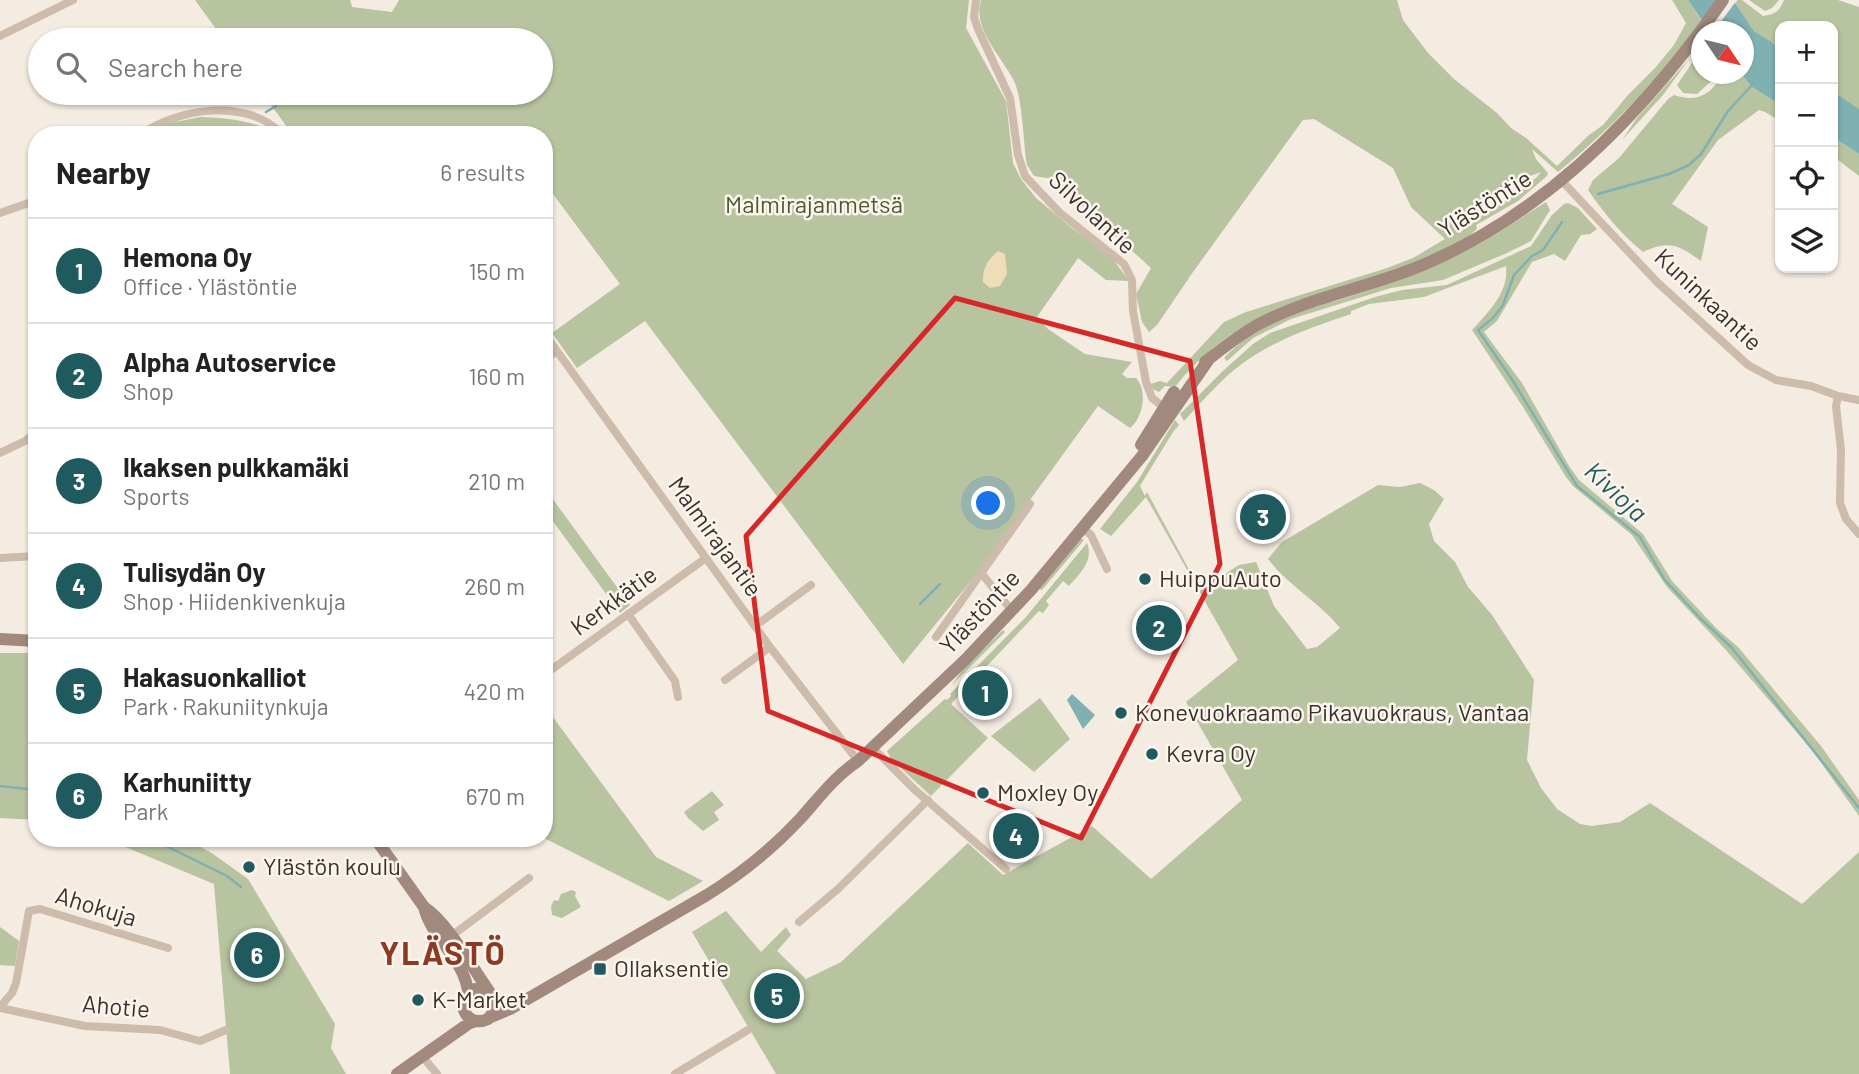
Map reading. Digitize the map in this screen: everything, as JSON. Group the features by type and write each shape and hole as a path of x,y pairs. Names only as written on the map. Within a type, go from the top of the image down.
{"main road":[{"name":"Ylästöntie","path":"397,1074 476,1021 510,1009 733,879 768,851 801,818 832,794 858,761 966,659 1012,611 1142,456 1167,410 1209,359 1235,338 1279,314 1379,282 1451,252 1497,227 1561,180 1637,107 1698,37 1723,0"},
{"path":"0,639 28,641"},
{"path":"381,847 424,907 426,918 492,995 496,1007 491,1017"},
{"path":"446,940 464,975 468,993 480,989 492,995 524,999"},
{"name":"Ylästöntie","path":"448,1038 468,993"},
{"path":"463,1007 468,1017 476,1021"}],"street":[{"path":"0,36 73,0"},
{"name":"Silvolantie","path":"976,0 974,17 1010,98 1018,155 1025,176 1059,212 1124,264 1132,280 1133,311 1146,382 1152,398 1167,410"},
{"path":"156,126 187,114 216,111 251,115 269,126"},
{"name":"Kuninkaantie","path":"1561,180 1657,282 1748,365 1776,380 1811,386 1859,400"},
{"path":"0,213 28,203"},
{"name":"Malmirajantie","path":"553,345 770,648 858,761"},
{"path":"553,354 557,351"},
{"path":"1838,396 1836,406 1841,450 1840,503 1846,519 1859,534"},
{"path":"0,453 28,438"},
{"path":"936,637 1030,504"},
{"path":"1082,528 1091,535 1107,569"},
{"path":"0,558 28,556"},
{"name":"Kerkkätie","path":"553,668 706,558"},
{"path":"982,574 1012,611"},
{"path":"755,626 811,585"},
{"path":"628,614 675,681 678,698"},
{"path":"725,680 770,648"},
{"path":"873,748 1006,869"},
{"path":"799,922 838,889 928,800"},
{"path":"446,940 529,878"},
{"name":"Ahokuja","path":"0,1007 12,993 16,983 29,911 40,909 168,948"},
{"name":"Ahotie","path":"0,1007 85,1026 160,1030 200,1041 226,1030"},
{"path":"675,1074 748,1030"},
{"path":"423,1057 437,1074"}],"highlighted area":[{"path":"955,298 1190,361 1220,564 1081,838 768,711 746,536"}],"green space":[{"name":"Malmirajanmetsä","path":"195,0 350,0 352,7 392,12 399,0 969,0 966,28 1006,101 1013,163 1021,179 1036,198 1110,255 1129,281 1106,280 1078,258 1037,317 1048,329 1085,354 1132,362 1122,374 1127,378 1136,378 1140,383 1143,397 1141,411 1130,428 1098,406 975,576 903,664 645,321 577,368 553,334 620,284 553,194 553,126 286,126 271,105 553,105 553,28 215,28"},
{"path":"981,0 1397,0 1403,20 1428,53 1454,79 1557,166 1603,125 1674,45 1686,23 1672,0 1688,0 1701,20 1691,21 1691,34 1654,81 1597,139 1558,172 1532,149 1536,159 1548,173 1547,176 1518,201 1476,225 1477,229 1463,241 1417,262 1259,318 1213,348 1175,387 1165,386 1159,392 1151,388 1150,384 1160,381 1167,383 1224,322 1246,312 1387,268 1413,258 1445,239 1411,207 1393,168 1314,119 1303,120 1157,325 1149,332 1142,322 1136,294 1151,268 1053,179 1034,176 1027,165 1016,87 989,41 981,21","holes":["1541,172 1500,205 1473,219 1460,233 1453,224 1508,184"]},
{"path":"1742,0 1763,16 1776,12 1784,0 1838,0 1859,7 1859,109 1838,94 1838,21 1775,21 1775,46 1754,31 1754,21 1747,21 1735,3"},
{"path":"1749,0 1779,0 1765,11"},
{"path":"1690,58 1663,95 1622,140 1637,118"},
{"path":"1691,65 1691,84 1708,84 1697,94 1683,93 1677,85"},
{"path":"1716,84 1749,84 1775,102 1775,118 1759,110 1718,140 1672,204 1708,227 1701,261 1674,246 1660,246 1643,252 1613,223 1588,190 1593,180 1619,158 1668,99 1674,95 1696,97"},
{"path":"200,117 231,119 258,126 165,126"},
{"path":"1838,140 1859,154 1859,176 1838,160"},
{"path":"1546,202 1550,210 1531,241 1507,253 1443,280 1391,288 1291,319 1253,338 1227,361 1224,358 1241,343 1279,321 1384,285 1468,250"},
{"path":"1568,203 1578,208 1597,229 1590,234 1581,235 1565,261 1554,254 1532,262 1497,321 1484,332 1522,383 1579,480 1643,534 1672,581 1716,628 1738,647 1821,746 1859,800 1859,816 1812,750 1725,649 1667,587 1632,535 1573,486 1566,477 1472,330 1501,293 1506,266 1424,297 1369,304 1351,311 1351,314 1290,337 1261,351 1234,370 1184,421 1180,414 1224,370 1270,333 1375,297 1402,290 1447,285 1531,246 1552,215"},
{"path":"1175,420 1179,425 1140,486 1145,496 1147,492 1200,590 1239,565 1256,562 1274,606 1307,649 1317,647 1340,628 1268,559 1282,542 1378,485 1400,487 1420,483 1444,499 1429,524 1434,541 1455,562 1468,587 1492,615 1534,680 1527,760 1541,788 1557,809 1580,824 1592,826 1620,822 1650,803 1802,904 1859,852 1859,1074 776,1074 692,932 726,911 761,952 786,927 791,935 777,951 806,979 841,962 968,843 1003,875 1092,826 1151,879 1242,800 1186,702 1238,660 1146,497 1111,536 1100,529 1137,482"},
{"path":"553,499 630,605 620,613 553,521"},
{"path":"1080,538 1084,540 1042,590 1039,589"},
{"path":"1087,543 1089,555 1085,566 1069,586 1063,581 1046,601 1049,605 1043,613 1039,611 951,704 988,738 931,796 891,759 887,751 951,696 950,694 1025,618"},
{"path":"1003,630 1005,632 951,686 963,669"},
{"path":"0,653 28,653 28,820 0,818"},
{"path":"1040,698 1070,739 1034,772 991,736"},
{"path":"553,717 656,857 703,881 669,901 553,843"},
{"path":"712,791 724,805 714,812 719,820 703,831 684,812"},
{"path":"126,847 201,847 248,879 335,1024 331,1048 346,1074 230,1074 214,884"},
{"path":"572,890 576,892 575,896 581,907 562,918 552,915 551,906 554,900 558,901 561,894"},
{"path":"0,927 19,941 15,966 0,965"}],"sand":[{"path":"998,251 1005,254 1007,274 1000,286 990,288 983,282 984,273 989,261"}],"water":[{"path":"1688,0 1733,0 1747,21 1702,21"},
{"path":"1754,31 1775,46 1775,102 1749,84 1754,84"},
{"path":"1838,94 1859,109 1859,154 1838,140"},
{"path":"1072,694 1095,715 1083,729 1067,700"}],"pier":[{"path":"1716,0 1737,0 1721,21 1709,21"}],"waterway":[{"name":"Kivioja","path":"1598,194 1669,174 1689,165 1701,154 1728,111 1753,84"},
{"path":"266,112 276,106"},
{"name":"Kivioja","path":"1562,222 1543,250 1532,256 1514,275 1503,305 1493,318 1478,330 1513,381 1577,486 1640,537 1664,579 1732,648 1859,808"},
{"path":"920,604 940,584"},
{"path":"0,786 28,789"},
{"path":"168,847 227,876 241,887"}],"place":[{"name":"Ikaksen pulkkamäki","path":"1263,517"},
{"name":"HuippuAuto","path":"1145,579"},
{"name":"Alpha Autoservice","path":"1159,628"},
{"name":"Hemona Oy","path":"985,693"},
{"name":"Konevuokraamo Pikavuokraus, Vantaa","path":"1121,713"},
{"name":"Kevra Oy","path":"1152,754"},
{"name":"Moxley Oy","path":"983,793"},
{"name":"Tulisydän Oy","path":"1016,836"},
{"name":"Ylästön koulu","path":"249,867"},
{"name":"Karhuniitty","path":"257,955"},
{"name":"Ollaksentie","path":"600,969"},
{"name":"Hakasuonkalliot","path":"777,996"},
{"name":"K-Market","path":"418,1000"}],"district":[{"name":"YLÄSTÖ","path":"443,954"}]}
